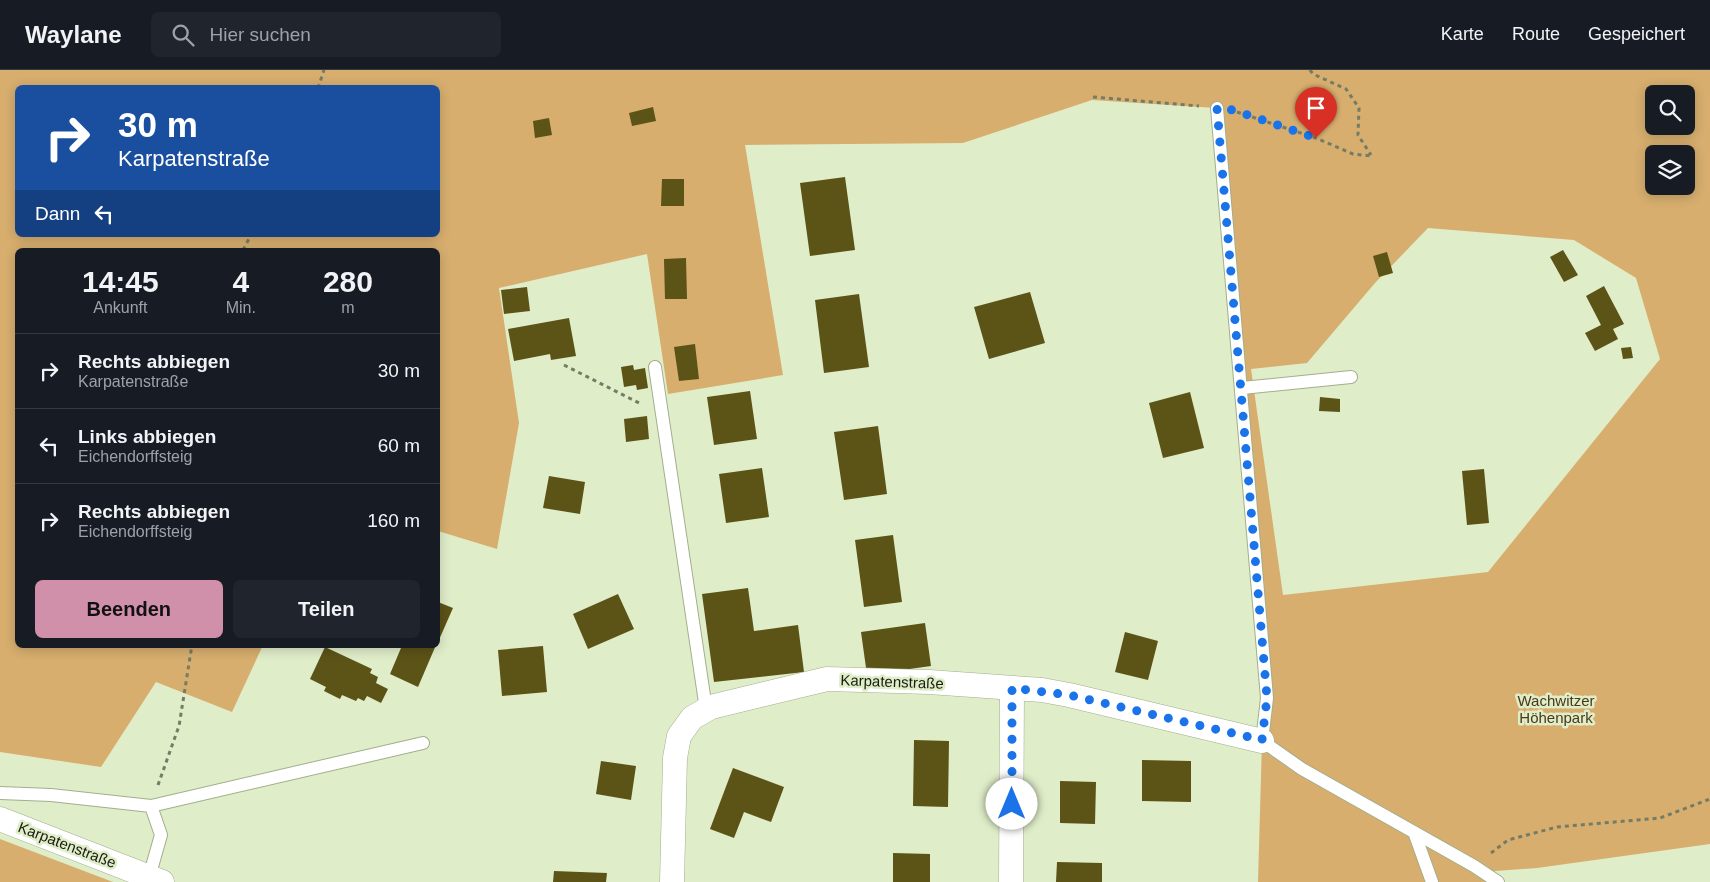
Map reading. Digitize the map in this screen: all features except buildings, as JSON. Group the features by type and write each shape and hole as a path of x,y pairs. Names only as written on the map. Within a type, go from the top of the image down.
{"street":[{"name":"Karpatenstraße","path":"672,882 675,758 679,736 692,718 711,707 827,679 929,682 1012,688 1069,695 1262,740"},
{"path":"1011,882 1012,688"},
{"name":"Karpatenstraße","path":"0,819 156,880"}],"lane":[{"path":"1217,108 1267,698 1262,740 1302,769 1474,866 1498,882"},
{"path":"655,367 706,709"},
{"path":"1242,388 1351,378"},
{"path":"0,794 51,795 151,806 422,743"},
{"path":"151,806 160,835 156,880"},
{"path":"1414,832 1432,882"}],"path":[{"path":"319,85 324,70"},
{"path":"1093,97 1233,110 1316,138 1354,154 1372,156 1358,135 1359,108 1346,89 1313,74 1310,70"},
{"path":"564,365 662,414"},
{"path":"151,806 179,726 192,648"},
{"path":"1474,866 1508,840 1557,827 1660,818 1710,800"}],"green space":[{"name":"Wachwitzer Höhenpark","path":"0,70 1710,70 1710,844 1537,868 1495,871 1495,882 1258,882 1262,741 1267,698 1216,108 1092,100 963,143 745,145 783,375 668,394 647,254 499,288 519,423 497,549 440,532 440,248 15,248 15,648 262,648 232,712 156,682 101,767 0,752","holes":["1428,228 1574,240 1636,278 1660,359 1488,572 1283,595 1251,369 1307,363 1375,283"]},
{"path":"0,839 113,882 0,882"}],"route":[{"path":"1012,804 1012,688 1042,690 1069,695 1262,740 1267,698 1217,108 1233,110 1316,138"}]}
